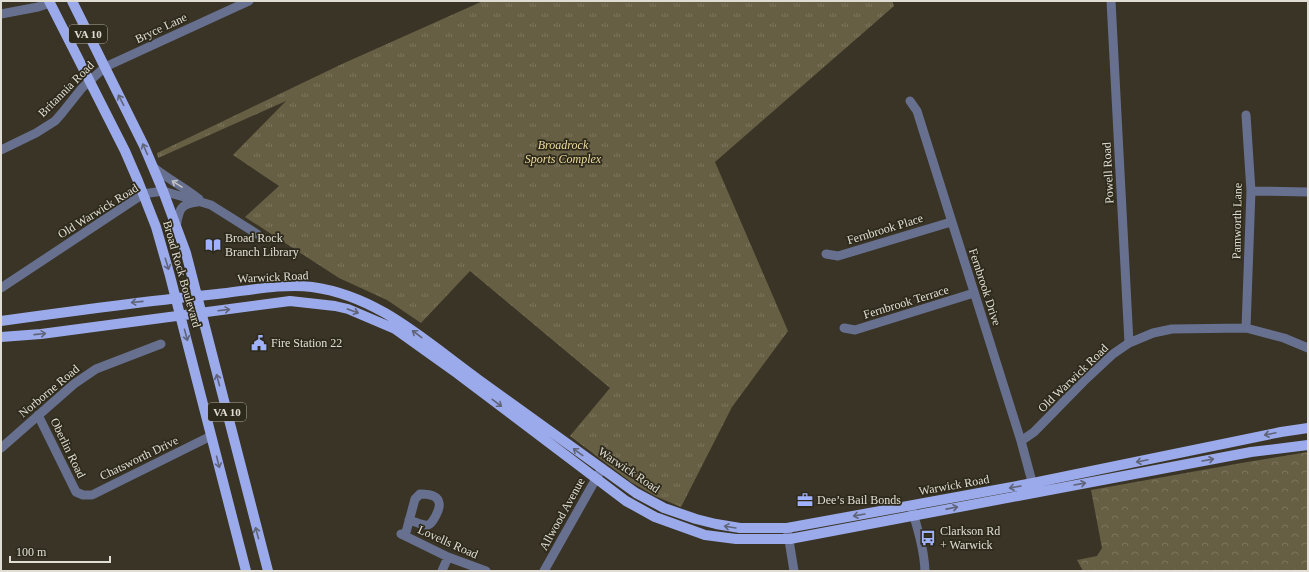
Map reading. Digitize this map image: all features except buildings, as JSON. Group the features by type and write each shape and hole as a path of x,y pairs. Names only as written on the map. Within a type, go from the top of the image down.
{"main road":[{"name":"Broad Rock Boulevard","path":"72,1 153,167 186,253 200,313 268,571"},
{"name":"Broad Rock Boulevard","path":"49,2 124,151 156,227 181,316 246,571"},
{"name":"Warwick Road","path":"1,321 176,298 281,287 312,287 346,296 374,306 396,318 461,367 636,493 664,508 696,519 740,528 788,528 913,511"},
{"name":"Warwick Road","path":"1,337 49,333 290,301 335,306 395,328 626,501 656,518 705,535 736,539 790,539 913,511 1034,488 1251,452 1308,445"},
{"name":"Warwick Road","path":"1034,488 1281,432 1308,428"}],"street":[{"name":"Bryce Lane","path":"105,67 249,1"},
{"name":"Powell Road","path":"1111,1 1129,343"},
{"path":"1,14 38,7 49,2"},
{"name":"Britannia Road","path":"1,150 36,133 55,121 89,81 105,67"},
{"name":"Fernbrook Drive","path":"910,101 917,111 1021,441 1034,488"},
{"name":"Pamworth Lane","path":"1246,115 1251,191 1246,328"},
{"path":"153,167 188,190 201,202"},
{"name":"Old Warwick Road","path":"1,288 143,194 163,191 211,205 258,234"},
{"path":"1251,191 1308,192"},
{"path":"176,227 179,213 184,206 188,203 201,202"},
{"name":"Fernbrook Place","path":"826,254 838,256 951,222"},
{"name":"Fernbrook Terrace","path":"844,328 855,330 974,293"},
{"name":"Old Warwick Road","path":"1021,441 1034,432 1107,359 1129,343 1153,333 1172,329 1246,328 1284,338 1308,348"},
{"name":"Norborne Road","path":"1,448 74,384 96,369 161,344"},
{"name":"Oberlin Road","path":"38,414 76,492"},
{"name":"Chatsworth Drive","path":"76,492 82,495 92,495 211,436"},
{"name":"Allwood Avenue","path":"544,571 602,468"},
{"path":"913,511 924,553 925,571"},
{"name":"Lovells Road","path":"409,520 403,535 448,557 486,571"},
{"path":"788,528 794,571"},
{"path":"442,571 448,557"}],"green space":[{"name":"Broadrock Sports Complex","path":"483,1 892,1 894,6 715,162 788,331 732,407 681,507 655,496 631,482 570,436 610,388 470,271 421,323 387,300 339,278 245,217 279,186 233,155 286,101 158,158 157,153 342,64"},
{"path":"1308,452 1308,571 1083,571 1077,560 1097,556 1102,548 1091,490"}],"place":[{"name":"Broad Rock Branch Library","path":"213,245"},
{"name":"Fire Station 22","path":"259,343"},
{"name":"Dee’s Bail Bonds","path":"805,500"},
{"name":"Clarkson Rd + Warwick","path":"928,538"}]}
